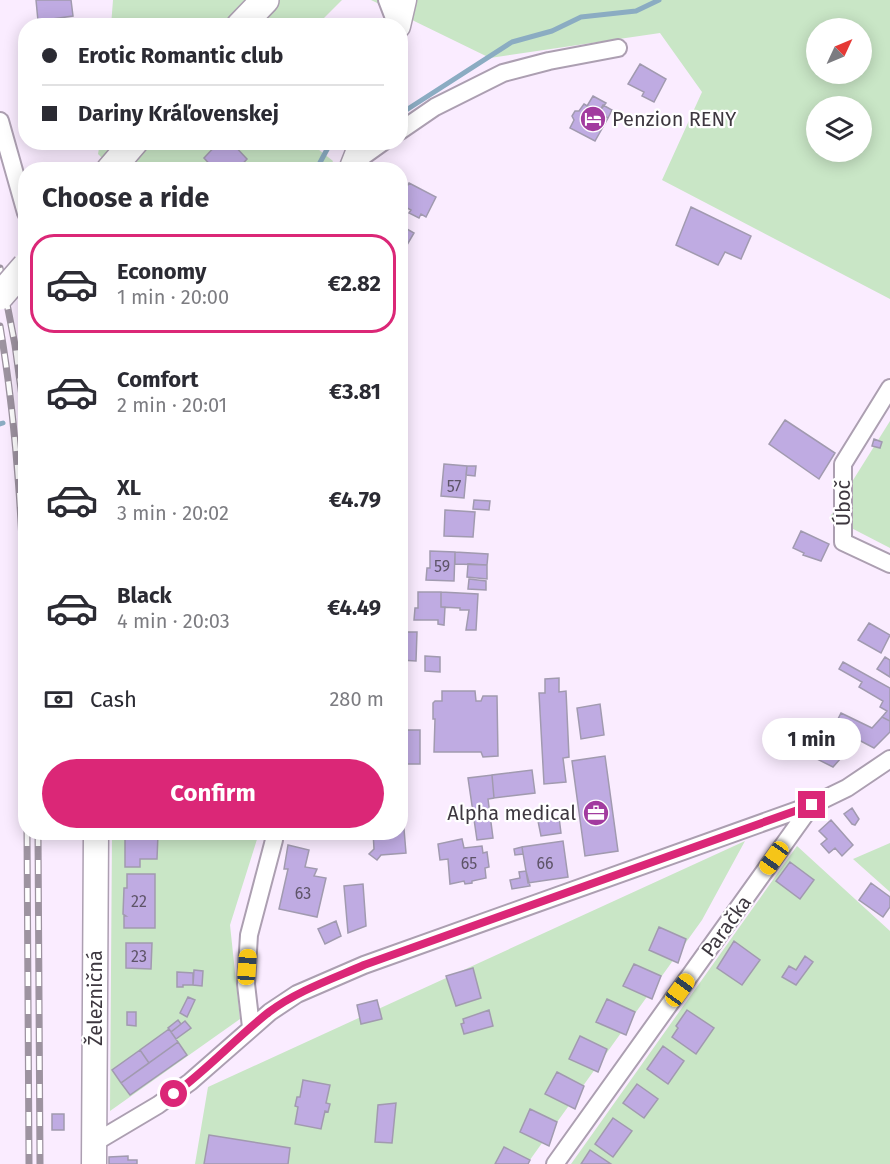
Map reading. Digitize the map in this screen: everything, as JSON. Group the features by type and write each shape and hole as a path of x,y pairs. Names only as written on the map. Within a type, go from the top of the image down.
{"main road":[{"path":"248,18 265,0"},
{"path":"117,162 127,150"},
{"path":"0,296 18,275"}],"street":[{"path":"387,0 395,18"},
{"path":"400,18 404,0"},
{"path":"408,125 435,107 503,73 549,61 618,48"},
{"path":"0,121 18,185"},
{"path":"356,158 370,150"},
{"name":"Úboč","path":"890,388 843,464 843,542 890,564"},
{"path":"94,1154 190,1082 251,1027 297,994 364,965 812,805 847,788 890,759"},
{"name":"Paračka","path":"555,1164 812,805"},
{"name":"Železničná","path":"94,1154 96,840"},
{"path":"251,1027 246,984 249,934 274,840"}],"green space":[{"path":"113,0 342,0 324,18 112,18"},
{"path":"371,0 890,0 890,299 662,180 702,92 660,33 490,58"},
{"path":"99,150 319,150 333,161 106,162 98,154"},
{"path":"890,421 890,548 830,517"},
{"path":"112,840 257,840 230,925 240,1019 110,1111"},
{"path":"745,841 702,920 527,1164 195,1164 208,1087"},
{"path":"890,843 890,892 853,859"},
{"path":"797,846 890,931 890,1164 571,1164"}],"building":[{"path":"36,0 71,0 73,16 38,18"},
{"path":"640,64 666,79 654,102 642,96 644,92 628,84"},
{"path":"593,96 606,103 599,112 587,106"},
{"path":"584,104 608,118 595,141 570,128 574,120 572,116"},
{"path":"603,105 612,110 608,118 599,112"},
{"path":"212,150 239,150 247,159 244,162 208,162 204,158"},
{"path":"409,183 436,197 426,217 421,214 419,218 409,213 411,210 408,208"},
{"path":"691,207 751,236 741,259 725,252 718,265 676,245"},
{"path":"408,230 414,233 408,243"},
{"path":"785,420 835,453 819,479 769,444"},
{"path":"874,439 882,442 880,448 872,446"},
{"path":"444,464 467,466 464,498 441,496"},
{"path":"467,466 476,466 475,476 466,475"},
{"path":"474,500 490,501 489,510 473,509"},
{"path":"445,510 475,512 473,537 444,536"},
{"path":"801,531 829,544 821,561 803,555 804,553 793,548"},
{"path":"430,551 455,552 454,581 426,580 427,568 430,568"},
{"path":"455,552 488,554 487,565 455,564"},
{"path":"468,564 487,565 487,579 467,577"},
{"path":"469,579 486,581 486,590 468,589"},
{"path":"418,592 441,592 441,607 445,607 444,625 438,624 438,620 414,620 415,608 418,608"},
{"path":"441,592 478,594 476,630 466,630 469,610 441,607"},
{"path":"869,623 890,635 881,653 858,640"},
{"path":"408,632 417,632 416,661 408,660"},
{"path":"425,656 440,657 440,672 425,671"},
{"path":"885,657 890,660 890,677 877,669"},
{"path":"843,662 890,688 890,721 882,717 887,711 880,707 883,701 859,687 862,682 839,669"},
{"path":"559,678 559,692 566,691 569,757 563,758 566,782 544,784 539,693 545,693 545,679"},
{"path":"442,691 475,691 476,701 481,701 483,696 497,696 498,756 483,757 481,752 434,752 433,703 442,701"},
{"path":"600,704 604,735 581,739 577,708"},
{"path":"841,713 872,728 882,717 890,721 890,732 874,748 834,727"},
{"path":"835,728 858,739 833,767 783,742 788,730 819,744"},
{"path":"408,730 420,730 420,764 408,764"},
{"path":"605,756 618,851 585,856 572,761"},
{"path":"532,770 535,793 494,798 492,775"},
{"path":"492,775 494,798 488,799 493,838 477,840 468,778"},
{"path":"852,808 859,819 855,825 844,814"},
{"path":"559,817 561,833 541,836 538,821"},
{"path":"831,820 853,845 842,856 835,848 829,853 821,844 827,839 819,831"},
{"path":"462,839 464,848 482,846 483,853 487,852 489,867 485,868 486,878 472,881 472,883 465,884 464,881 450,884 448,859 440,860 438,844"},
{"path":"125,840 158,840 157,859 140,859 140,867 125,867"},
{"path":"373,840 405,840 406,853 381,855 377,860 369,854 374,849"},
{"path":"563,841 568,877 528,883 522,847"},
{"path":"288,845 309,850 305,867 317,869 314,876 326,878 317,917 279,909 288,869 284,869"},
{"path":"522,847 523,854 515,855 514,849"},
{"path":"790,862 814,880 800,899 776,881"},
{"path":"526,871 530,886 512,889 510,880 520,878 519,872"},
{"path":"127,874 155,874 155,928 124,928 124,916 126,916 123,914 124,888 127,888"},
{"path":"871,883 890,897 890,907 883,917 859,900"},
{"path":"363,884 366,926 348,933 344,886"},
{"path":"336,921 341,936 325,944 318,929"},
{"path":"659,927 686,939 678,963 649,950"},
{"path":"734,941 760,960 742,985 717,968"},
{"path":"126,943 152,943 151,969 126,968"},
{"path":"805,956 813,962 796,985 782,977 789,966 796,970"},
{"path":"634,964 661,976 652,999 623,986"},
{"path":"473,968 481,998 456,1006 446,976"},
{"path":"194,970 203,971 202,986 193,985"},
{"path":"177,972 193,973 193,985 177,987"},
{"path":"188,997 195,1000 187,1017 180,1013"},
{"path":"607,999 635,1012 626,1035 596,1022"},
{"path":"377,1000 382,1019 361,1024 357,1005"},
{"path":"489,1010 493,1026 464,1034 461,1024 464,1023 463,1019"},
{"path":"687,1010 714,1028 696,1054 672,1037 678,1028 676,1026"},
{"path":"127,1012 136,1012 136,1026 127,1025"},
{"path":"178,1020 181,1024 171,1032 168,1028"},
{"path":"185,1021 191,1028 176,1039 171,1032"},
{"path":"169,1029 178,1042 149,1063 140,1050"},
{"path":"580,1036 607,1049 598,1072 569,1059"},
{"path":"178,1042 187,1055 130,1095 121,1083"},
{"path":"663,1046 684,1061 668,1084 647,1069"},
{"path":"140,1050 149,1063 121,1083 112,1070"},
{"path":"557,1072 584,1086 575,1109 545,1094"},
{"path":"303,1080 330,1085 326,1103 330,1104 328,1112 325,1111 321,1129 295,1124 298,1107 295,1106 297,1097 300,1097"},
{"path":"637,1084 658,1099 644,1118 623,1103"},
{"path":"396,1103 392,1143 375,1142 378,1105"},
{"path":"530,1109 557,1122 549,1146 520,1132"},
{"path":"52,1114 64,1114 64,1130 52,1130"},
{"path":"613,1118 632,1131 613,1157 595,1144"},
{"path":"209,1135 290,1148 288,1164 204,1164"},
{"path":"504,1147 530,1160 528,1164 495,1164"},
{"path":"590,1150 611,1164 581,1164"},
{"path":"128,1156 128,1160 137,1160 137,1164 109,1164 109,1157"}],"waterway":[{"path":"408,109 512,42 552,31 581,17 636,11 659,0"},
{"path":"320,162 327,150"}],"railway":[{"path":"0,268 18,367"},
{"path":"0,326 18,475"},
{"path":"27,840 29,1164"},
{"path":"38,840 40,1164"}],"place":[{"name":"Penzion RENY","path":"593,119"},
{"name":"Alpha medical","path":"596,813"}],"route":[{"path":"174,1094 251,1027 297,994 364,965 812,805"}]}
